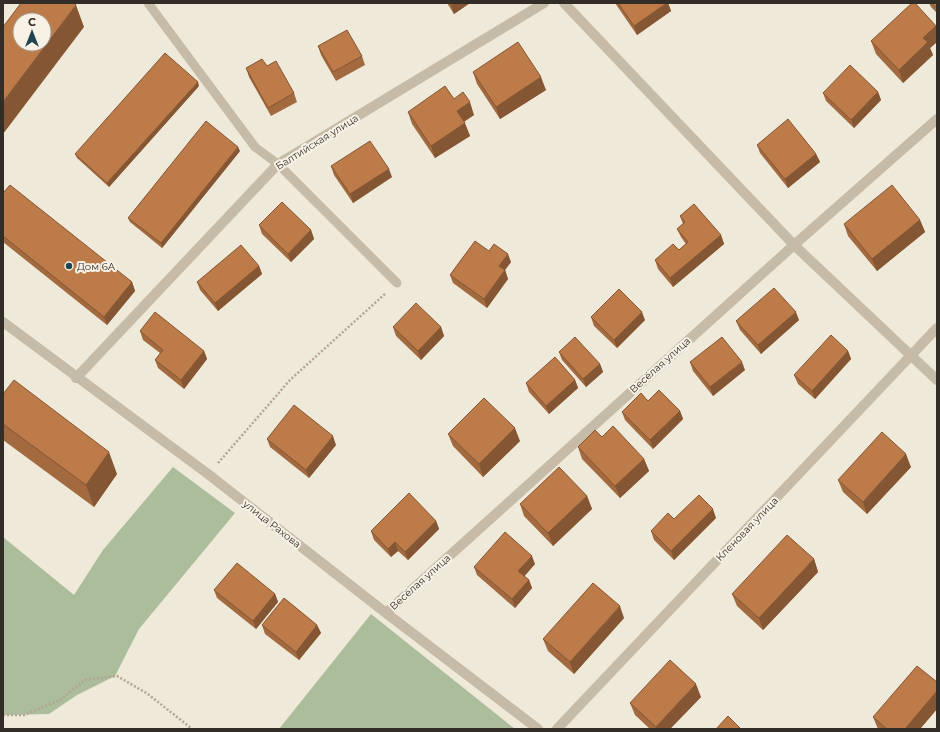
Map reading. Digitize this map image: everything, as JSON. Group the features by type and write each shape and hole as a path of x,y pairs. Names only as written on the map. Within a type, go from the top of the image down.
{"street":[{"name":"Балтийская улица","path":"76,378 278,164 544,3"},
{"path":"564,3 794,245 937,380"},
{"name":"Весёлая улица","path":"386,613 794,245 937,120"},
{"name":"улица Рахова","path":"3,322 76,378 208,474 538,729"},
{"name":"Кленовая улица","path":"557,729 937,328"}],"lane":[{"path":"148,3 255,147 278,164 396,283"}],"path":[{"path":"208,474 290,380 396,283"},
{"path":"3,716 24,715 60,700 85,680 117,676 148,694 192,729"}],"green space":[{"path":"173,467 235,513 139,629 115,676 77,695 49,714 3,715 3,537 74,595 103,550"},
{"path":"371,614 515,729 279,729"}],"building":[{"path":"21,3 74,3 76,5 52,37 52,12 14,12"},
{"path":"618,3 667,3 634,26"},
{"path":"912,3 915,3 936,26 923,38 928,42 899,70 871,41"},
{"path":"932,3 937,3 937,8"},
{"path":"12,15 12,52 41,52 3,102 3,27"},
{"path":"347,30 362,56 333,72 318,46"},
{"path":"518,42 541,77 496,107 473,72"},
{"path":"165,53 198,82 107,183 75,154"},
{"path":"262,59 267,66 276,61 294,93 268,108 246,68"},
{"path":"850,65 878,92 851,120 823,93"},
{"path":"445,86 454,99 463,92 470,102 457,111 465,123 431,146 408,112"},
{"path":"788,119 816,154 785,179 757,145"},
{"path":"206,121 238,147 161,243 128,218"},
{"path":"370,141 389,169 350,194 331,166"},
{"name":"Дом 6А","path":"10,185 132,282 104,317 3,236 3,193"},
{"path":"892,185 920,220 872,259 844,224"},
{"path":"282,202 311,230 288,254 259,225"},
{"path":"694,204 721,235 670,278 655,260 673,244 679,250 688,242 677,229 685,222 680,216"},
{"path":"475,241 489,251 494,244 508,254 499,266 505,270 484,299 450,275"},
{"path":"241,245 259,266 215,303 197,282"},
{"path":"774,288 796,312 758,345 736,321"},
{"path":"619,289 642,312 614,340 591,317"},
{"path":"416,303 441,327 418,351 393,327"},
{"path":"155,312 204,351 181,380 155,360 163,350 140,331"},
{"path":"831,335 848,351 812,391 794,375"},
{"path":"575,337 600,364 583,379 559,352"},
{"path":"722,337 742,362 710,387 690,362"},
{"path":"555,357 575,380 546,406 526,383"},
{"path":"14,380 109,452 86,485 3,424 3,394"},
{"path":"659,390 680,411 650,440 622,412 641,393 648,401"},
{"path":"484,398 515,428 479,464 448,434"},
{"path":"294,405 333,436 306,470 267,439"},
{"path":"613,426 644,459 615,486 578,447 595,430 602,437"},
{"path":"882,432 906,454 863,502 838,480"},
{"path":"559,467 587,496 548,533 520,504"},
{"path":"409,493 436,521 405,552 395,542 388,549 371,531"},
{"path":"699,495 713,509 671,551 651,531 668,513 674,519"},
{"path":"505,532 532,556 518,571 529,580 512,599 474,567"},
{"path":"787,535 814,559 759,618 732,594"},
{"path":"237,563 275,594 253,621 214,590"},
{"path":"593,583 620,606 570,662 543,639"},
{"path":"284,598 317,625 296,652 262,625"},
{"path":"670,660 696,684 656,727 630,703"},
{"path":"917,666 937,682 937,691 905,729 887,729 873,717"},
{"path":"728,716 741,729 716,729"}],"place":[{"name":"Дом 6А","path":"69,266"}]}
